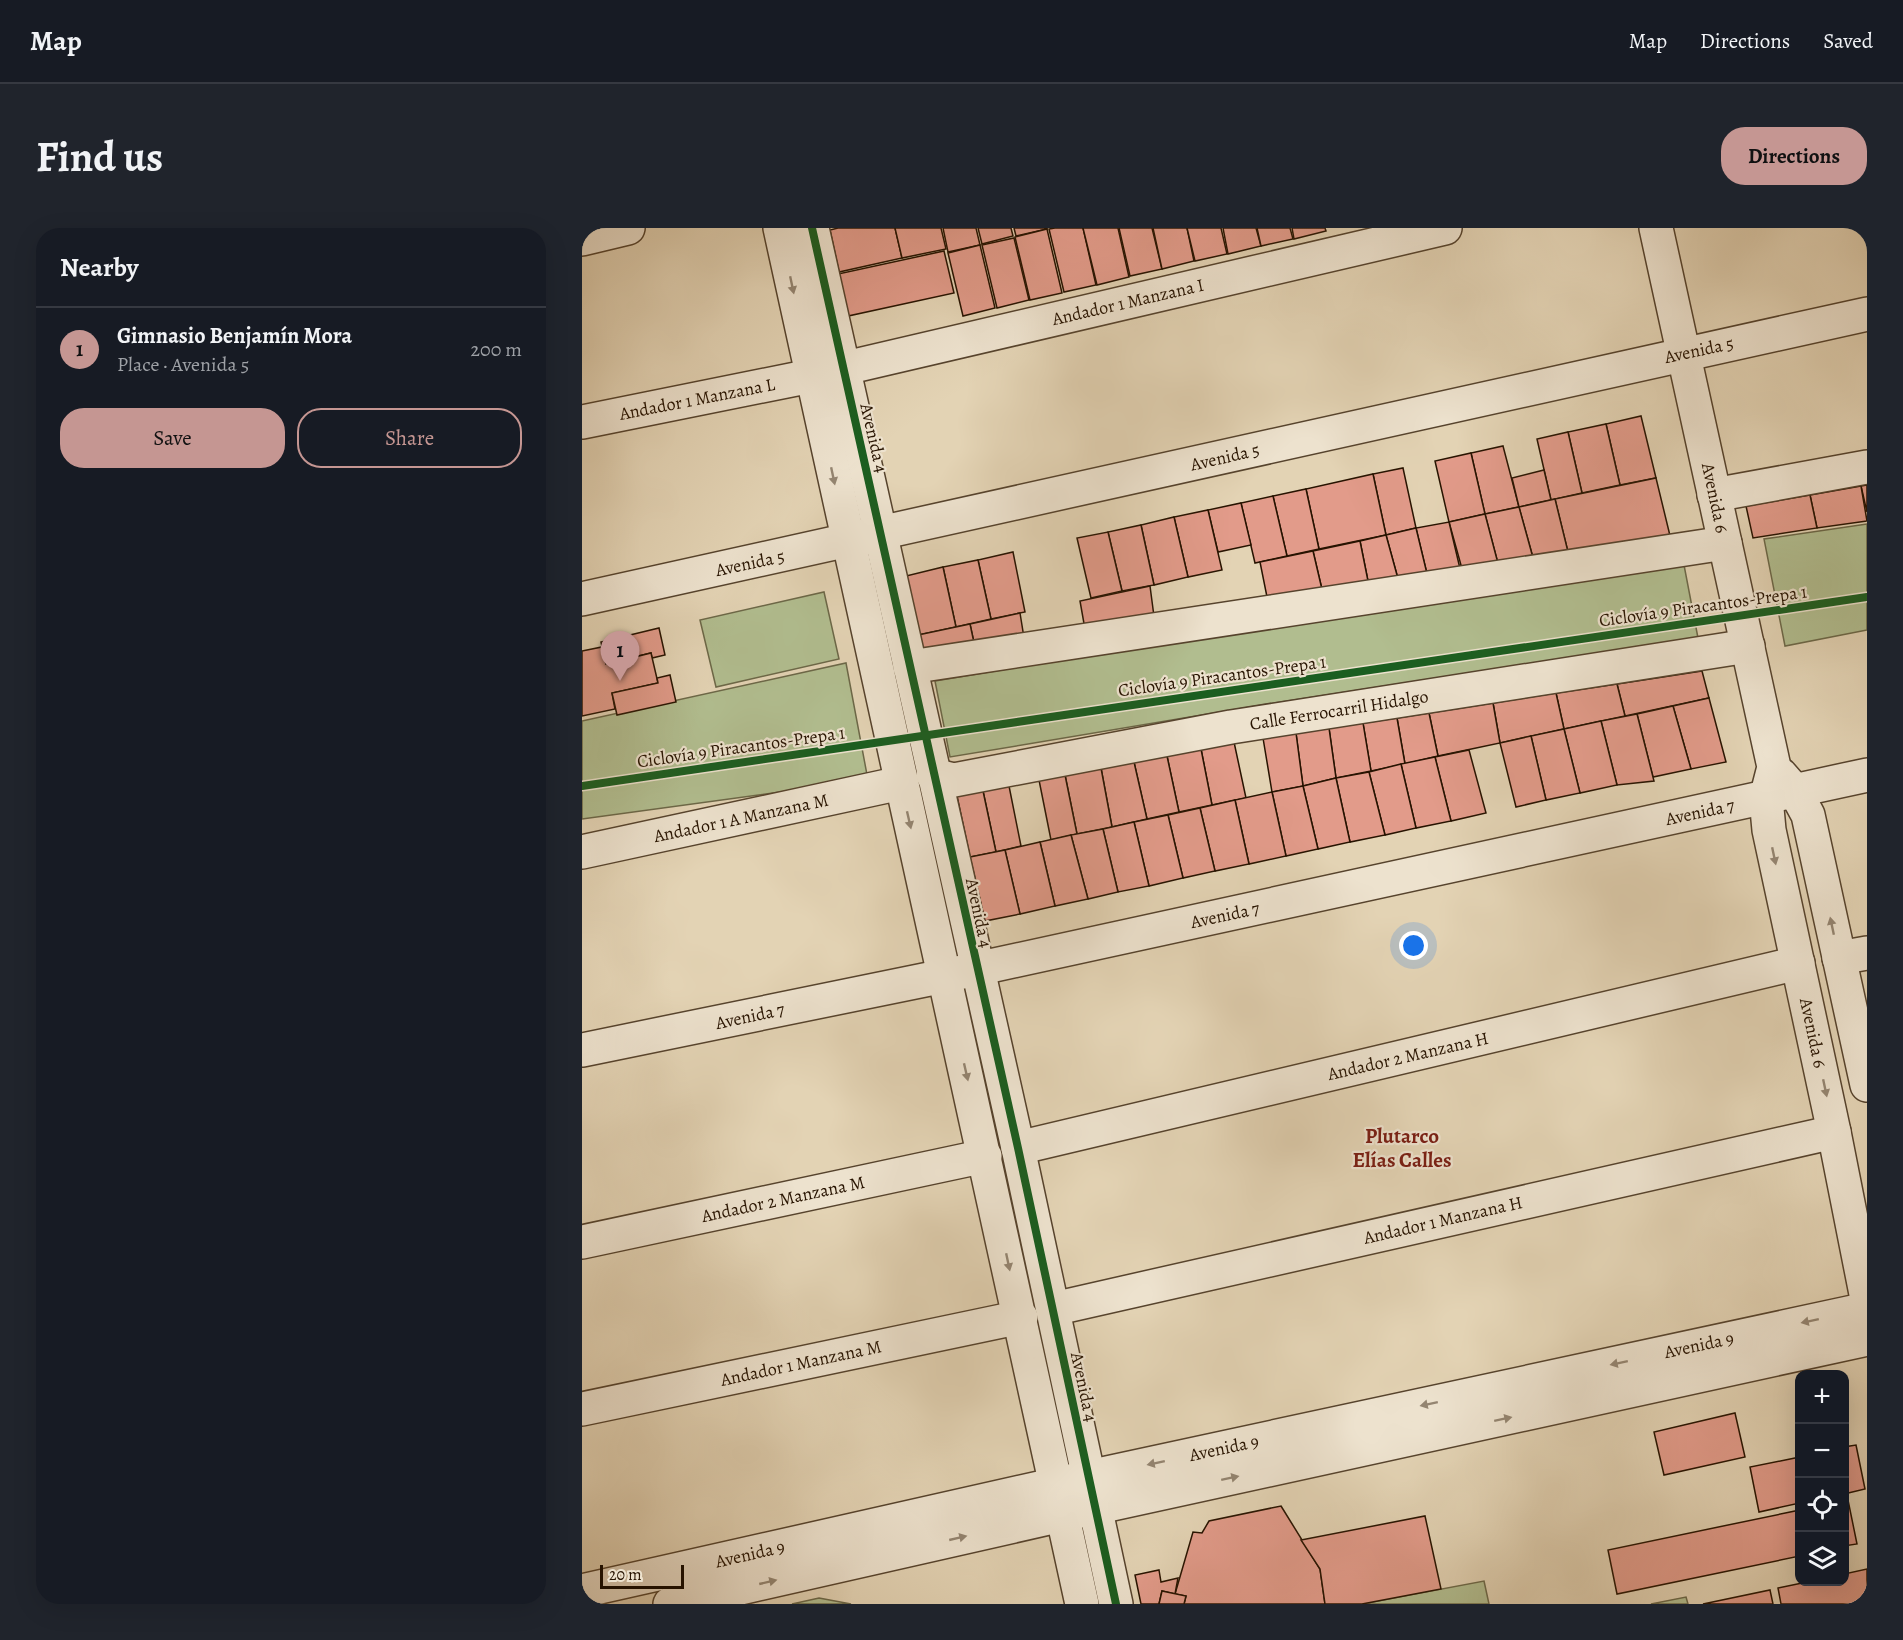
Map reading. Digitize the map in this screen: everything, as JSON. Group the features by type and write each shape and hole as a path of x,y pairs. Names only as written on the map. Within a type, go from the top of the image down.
{"street":[{"path":"582,239 628,228"},
{"path":"780,228 1082,1604"},
{"name":"Avenida 4","path":"812,228 976,969 1018,1148 1116,1604"},
{"name":"Andador 1 Manzana I","path":"811,376 1445,228"},
{"name":"Avenida 6","path":"1656,228 1778,786 1768,830 1834,1132 1867,1299"},
{"name":"Avenida 5","path":"582,599 848,542 1683,353 1867,314"},
{"name":"Andador 1 Manzana L","path":"582,422 811,376"},
{"path":"1714,495 1867,467"},
{"path":"911,672 1725,543"},
{"path":"862,609 896,603"},
{"name":"Calle Ferrocarril Hidalgo","path":"933,775 954,780 1231,727 1748,646"},
{"name":"Avenida 7","path":"582,1050 976,969 1778,786 1867,775"},
{"name":"Andador 1 A Manzana M","path":"582,852 901,783"},
{"name":"Avenida 6","path":"1778,786 1808,815 1853,955 1867,1085"},
{"path":"935,936 967,928"},
{"name":"Andador 2 Manzana H","path":"1018,1148 1798,963"},
{"path":"954,1024 987,1017"},
{"name":"Andador 1 Manzana H","path":"1053,1309 1834,1132"},
{"name":"Andador 2 Manzana M","path":"582,1242 985,1156"},
{"name":"Avenida 9","path":"582,1591 1091,1493 1867,1309"},
{"name":"Andador 1 Manzana M","path":"582,1409 1020,1317"},
{"name":"Avenida 9","path":"1091,1493 1867,1339"},
{"path":"1045,1434 1078,1428"},
{"name":"Avenida 9","path":"670,1604 1059,1500"},
{"path":"1071,1557 1104,1550"}],"green space":[{"path":"1867,524 1867,630 1785,646 1764,539"},
{"path":"1684,565 1698,638 1274,703 950,757 935,681 1272,625"},
{"path":"824,592 839,659 716,687 700,620"},
{"path":"846,663 868,780 582,819 582,721"},
{"path":"1484,1581 1489,1604 1362,1604"},
{"path":"1686,1597 1688,1604 1651,1604"},
{"path":"819,1598 851,1604 792,1604"}],"building":[{"path":"895,228 902,258 839,272 830,230"},
{"path":"895,228 941,228 946,249 902,258"},
{"path":"943,228 976,228 980,245 948,252"},
{"path":"978,228 1011,228 1013,236 982,244"},
{"path":"1014,228 1047,228 1047,229 1016,236"},
{"path":"1083,228 1096,285 1064,292 1049,229"},
{"path":"1083,228 1118,228 1129,277 1097,285"},
{"path":"1119,228 1152,228 1162,269 1130,276"},
{"path":"1153,228 1187,228 1194,261 1162,269"},
{"path":"1187,228 1221,228 1227,254 1195,261"},
{"path":"1223,228 1256,228 1261,246 1228,254"},
{"path":"1257,228 1290,228 1293,239 1261,246"},
{"path":"1292,228 1325,228 1326,231 1294,239"},
{"path":"1047,229 1062,293 1030,300 1015,237"},
{"path":"1014,238 1029,300 997,308 982,245"},
{"path":"980,245 995,308 963,316 948,253"},
{"path":"944,251 954,293 848,316 838,274"},
{"path":"1641,416 1656,478 1620,485 1606,424"},
{"path":"1606,424 1620,485 1582,493 1568,432"},
{"path":"1568,432 1582,493 1551,500 1537,439"},
{"path":"1503,446 1519,507 1485,514 1471,453"},
{"path":"1471,453 1485,514 1449,522 1435,461"},
{"path":"1403,468 1416,528 1386,535 1373,474"},
{"path":"1544,470 1551,500 1519,507 1512,478"},
{"path":"1373,474 1386,535 1319,549 1306,489"},
{"path":"1656,478 1672,544 1570,560 1555,499"},
{"path":"1867,485 1867,512 1861,486"},
{"path":"1861,486 1867,521 1817,528 1810,495"},
{"path":"1306,489 1319,549 1287,556 1273,496"},
{"path":"1810,495 1817,528 1753,538 1746,506"},
{"path":"1273,496 1287,556 1255,563 1241,503"},
{"path":"1555,499 1570,560 1535,565 1519,507"},
{"path":"1241,503 1251,545 1218,552 1208,510"},
{"path":"1519,507 1535,565 1500,571 1485,514"},
{"path":"1208,510 1222,570 1188,577 1174,517"},
{"path":"1485,514 1500,571 1464,576 1449,522"},
{"path":"1174,517 1188,577 1154,585 1141,525"},
{"path":"1449,522 1462,577 1429,582 1416,528"},
{"path":"1141,525 1154,585 1122,591 1108,532"},
{"path":"1416,528 1429,582 1400,586 1386,535"},
{"path":"1108,532 1122,591 1091,598 1077,538"},
{"path":"1386,535 1400,586 1370,591 1360,541"},
{"path":"1360,541 1370,591 1324,598 1313,551"},
{"path":"1313,551 1324,598 1269,607 1260,562"},
{"path":"1013,552 1025,612 991,619 978,560"},
{"path":"978,560 991,619 956,627 943,567"},
{"path":"943,567 956,627 918,635 906,576"},
{"path":"1150,586 1155,624 1086,635 1080,601"},
{"path":"1020,613 1025,644 976,652 970,624"},
{"path":"970,624 976,652 923,660 918,635"},
{"path":"659,628 665,655 652,658 651,653 606,664 601,642"},
{"path":"602,647 606,664 651,653 658,683 612,693 615,709 582,716 582,651"},
{"path":"1702,671 1709,698 1625,716 1617,684"},
{"path":"670,675 676,702 617,715 612,693 658,683 657,678"},
{"path":"1617,684 1625,716 1564,729 1556,693"},
{"path":"1556,693 1564,729 1500,743 1493,703"},
{"path":"1709,698 1726,762 1691,769 1673,706"},
{"path":"1493,703 1500,743 1438,756 1429,713"},
{"path":"1673,706 1691,769 1653,777 1637,714"},
{"path":"1429,713 1438,756 1405,764 1397,718"},
{"path":"1637,714 1654,781 1617,785 1601,721"},
{"path":"1397,718 1405,764 1371,771 1363,723"},
{"path":"1601,721 1617,785 1580,793 1564,729"},
{"path":"1363,723 1371,771 1336,778 1329,728"},
{"path":"1329,728 1336,778 1303,786 1296,733"},
{"path":"1564,729 1580,793 1546,800 1531,736"},
{"path":"1296,733 1303,786 1272,792 1263,738"},
{"path":"1531,736 1546,800 1516,807 1500,743"},
{"path":"1234,742 1246,798 1212,805 1201,749"},
{"path":"1201,749 1212,805 1179,812 1167,756"},
{"path":"1469,750 1486,813 1451,821 1435,757"},
{"path":"1167,756 1179,812 1147,819 1134,762"},
{"path":"1435,757 1451,821 1416,828 1401,764"},
{"path":"1134,762 1147,819 1112,827 1101,768"},
{"path":"1401,764 1416,828 1385,835 1369,772"},
{"path":"1101,768 1112,827 1077,834 1065,775"},
{"path":"1369,772 1385,835 1350,842 1336,778"},
{"path":"1065,775 1077,834 1051,840 1039,780"},
{"path":"1336,778 1350,842 1318,849 1303,786"},
{"path":"1009,786 1021,846 996,852 983,791"},
{"path":"1303,786 1318,849 1286,856 1272,792"},
{"path":"983,791 996,852 970,857 957,796"},
{"path":"1272,792 1286,856 1249,864 1235,800"},
{"path":"1235,800 1249,864 1215,871 1200,808"},
{"path":"1200,808 1215,871 1183,878 1168,815"},
{"path":"1168,815 1183,878 1149,886 1134,822"},
{"path":"1134,822 1149,886 1118,892 1103,829"},
{"path":"1103,829 1118,892 1088,899 1071,835"},
{"path":"1071,835 1088,899 1055,906 1040,842"},
{"path":"1040,842 1055,906 1020,914 1005,850"},
{"path":"1005,850 1020,914 985,921 970,857"},
{"path":"1735,1413 1745,1457 1664,1475 1654,1432"},
{"path":"1856,1445 1865,1489 1849,1493 1849,1478 1849,1446"},
{"path":"1795,1458 1795,1504 1759,1512 1750,1467"},
{"path":"1849,1505 1857,1544 1849,1545"},
{"path":"1281,1506 1320,1569 1325,1604 1184,1604 1186,1596 1175,1594 1193,1532 1202,1533 1209,1521"},
{"path":"1795,1511 1795,1557 1617,1594 1608,1550"},
{"path":"1425,1516 1441,1589 1362,1604 1325,1604 1320,1569 1301,1540"},
{"path":"1867,1569 1867,1604 1781,1604 1778,1588 1795,1584 1849,1586 1849,1573"},
{"path":"1159,1570 1161,1582 1178,1578 1175,1594 1162,1591 1159,1604 1141,1604 1135,1575"},
{"path":"1770,1590 1773,1604 1703,1604"},
{"path":"1162,1591 1186,1596 1184,1604 1159,1604"}],"cycle path":[{"path":"812,228 1018,1148 1116,1604"},
{"name":"Ciclovía 9 Piracantos-Prepa 1","path":"582,786 1867,597"}],"place":[{"name":"Gimnasio Benjamín Mora","path":"620,681"}],"district":[{"name":"Plutarco Elías Calles","path":"1402,1148"}]}
